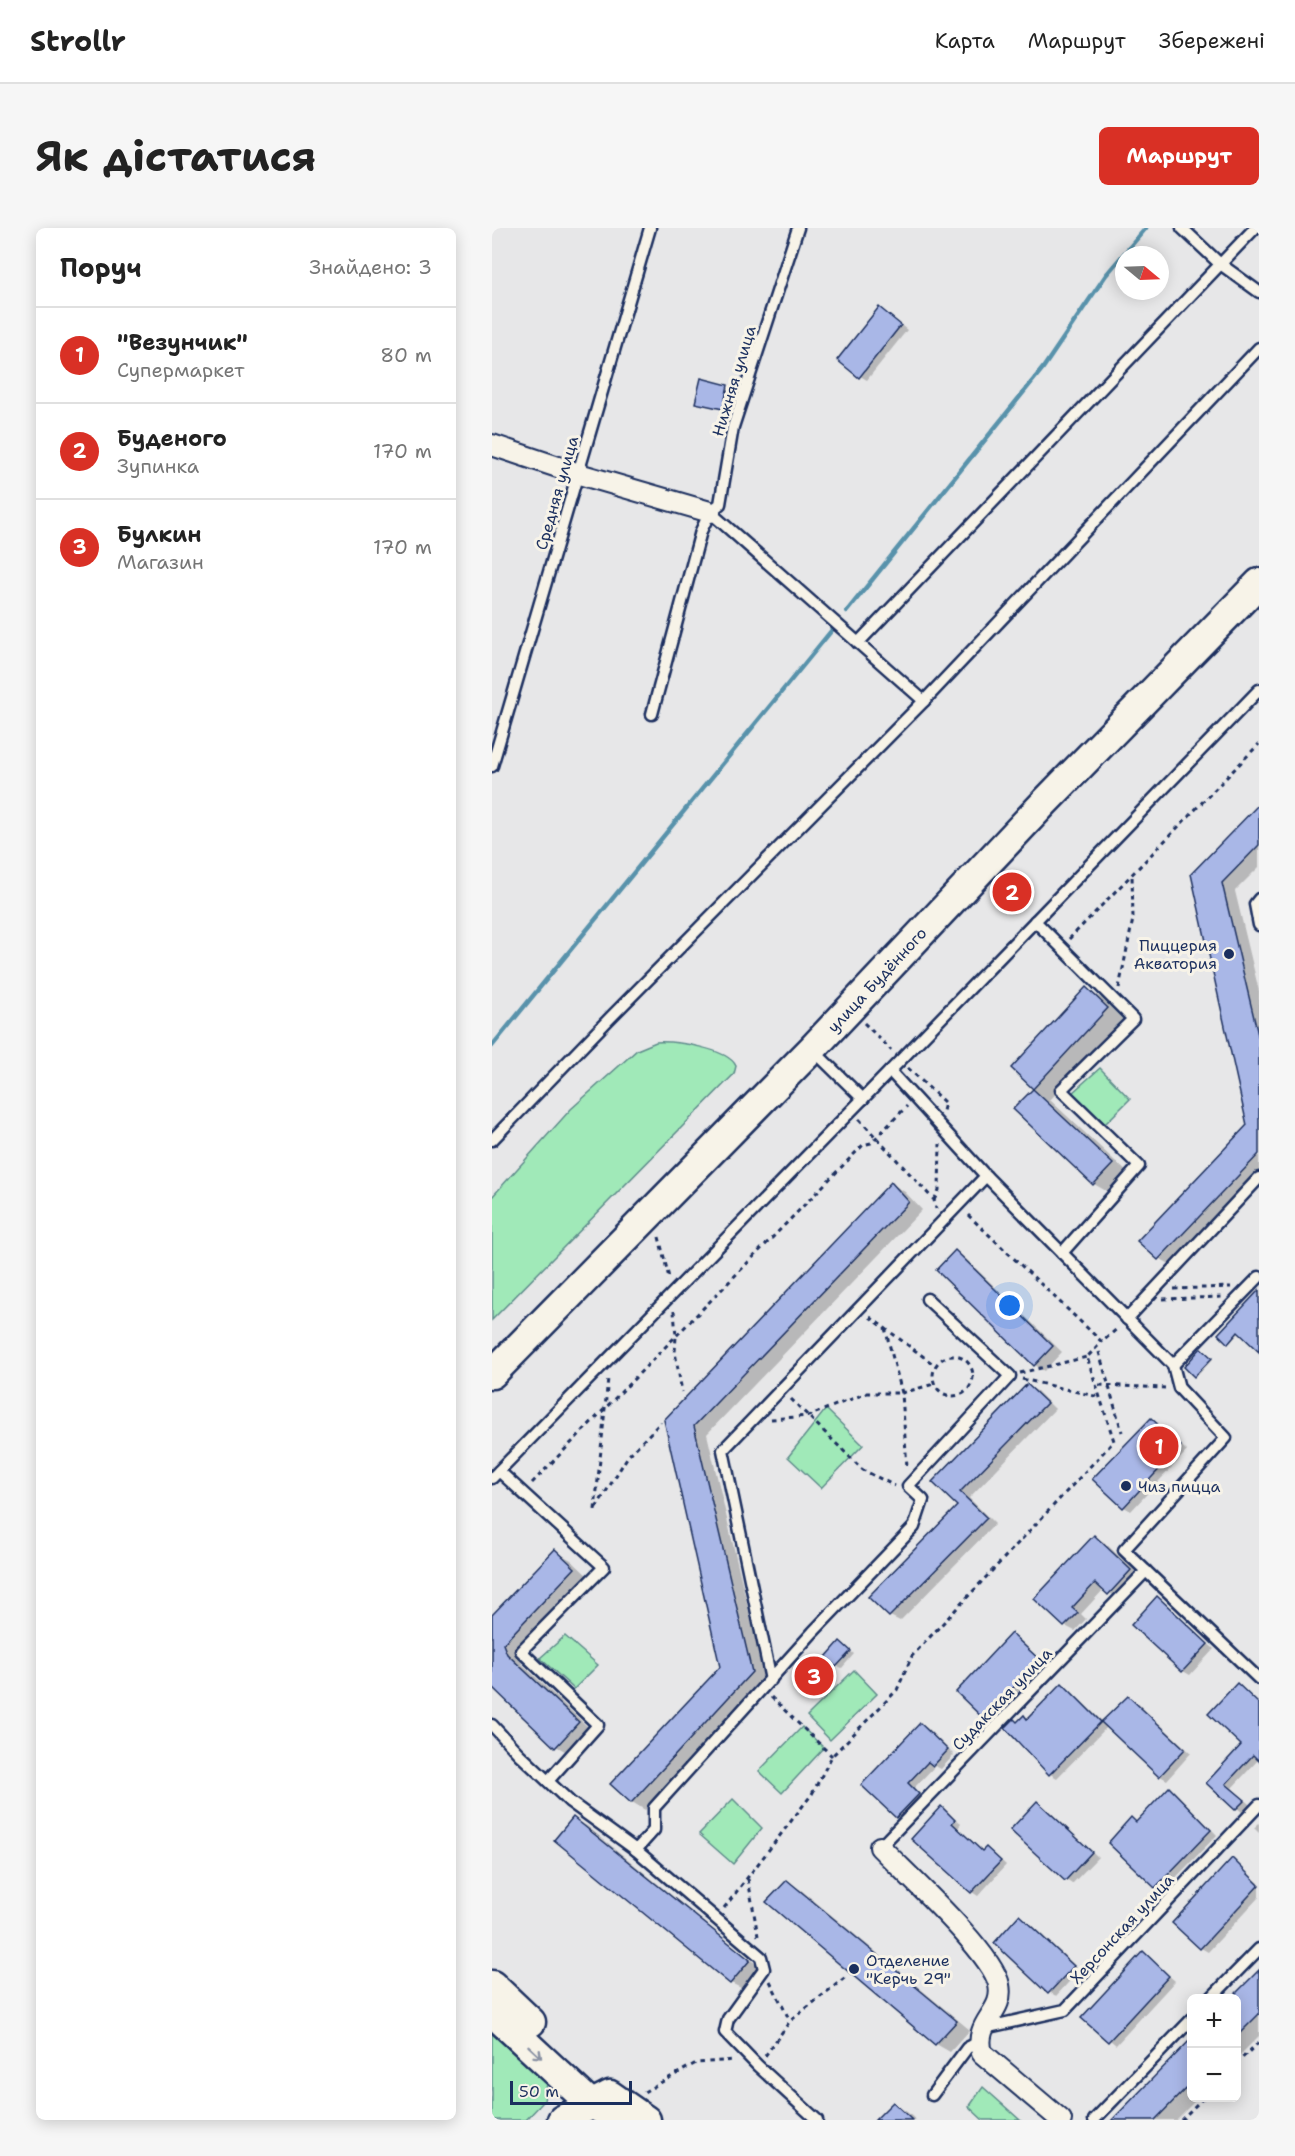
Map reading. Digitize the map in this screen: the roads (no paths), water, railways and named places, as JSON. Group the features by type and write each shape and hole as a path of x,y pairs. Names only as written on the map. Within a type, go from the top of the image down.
{"main road":[{"name":"улица Будённого","path":"492,1374 812,1049 1046,802 1259,583"},
{"path":"492,1985 619,2109"},
{"path":"492,2012 619,2109"},
{"path":"562,2120 619,2109"}],"street":[{"path":"492,445 579,474 710,512"},
{"path":"880,1846 973,1943 993,1968 999,1985 1000,1998 980,2035 982,2053 1061,2120"}],"lane":[{"name":"Средняя улица","path":"492,766 651,228"},
{"name":"Нижняя улица","path":"652,714 701,531 710,512 720,504 733,427 798,228"},
{"path":"1182,228 1220,263 1259,292"},
{"path":"858,643 1255,228"},
{"path":"492,1140 924,701 1259,348"},
{"path":"710,512 924,701"},
{"path":"548,1781 598,1725 521,1651 604,1567 523,1492 496,1475 1259,690"},
{"path":"1259,899 1255,904 1259,925"},
{"path":"1035,921 1133,1019 1061,1090 1139,1166 1062,1253"},
{"path":"812,1049 863,1099"},
{"path":"890,1071 986,1176 1173,1365 1179,1388 1226,1438 1124,1551 1259,1679"},
{"path":"767,1684 723,1450 986,1176"},
{"path":"1127,1319 1259,1178"},
{"path":"1173,1365 1259,1277"},
{"path":"636,1851 654,1830 654,1808 914,1527 923,1500 908,1486 1010,1376 927,1299"},
{"name":"Судакская улица","path":"880,1846 1146,1572"},
{"path":"492,1725 570,1802 636,1851 761,1957 764,1969 728,2019 725,2032 817,2120"},
{"name":"Херсонская улица","path":"980,2035 1065,2010 1259,1805"},
{"path":"1215,1994 1259,1949"},
{"path":"1094,2120 1187,2023"},
{"path":"932,2095 967,2048 980,2035"}],"waterway":[{"path":"847,611 1043,368 1106,275 1146,228"},
{"path":"492,1046 832,630"}],"place":[{"name":"Буденого","path":"1012,892"},
{"name":"Пиццерия Акватория","path":"1229,954"},
{"name":"\"Везунчик\"","path":"1159,1446"},
{"name":"Чиз пицца","path":"1126,1486"},
{"name":"Булкин","path":"814,1676"},
{"name":"Отделение \"Керчь 29\"","path":"854,1969"}]}
